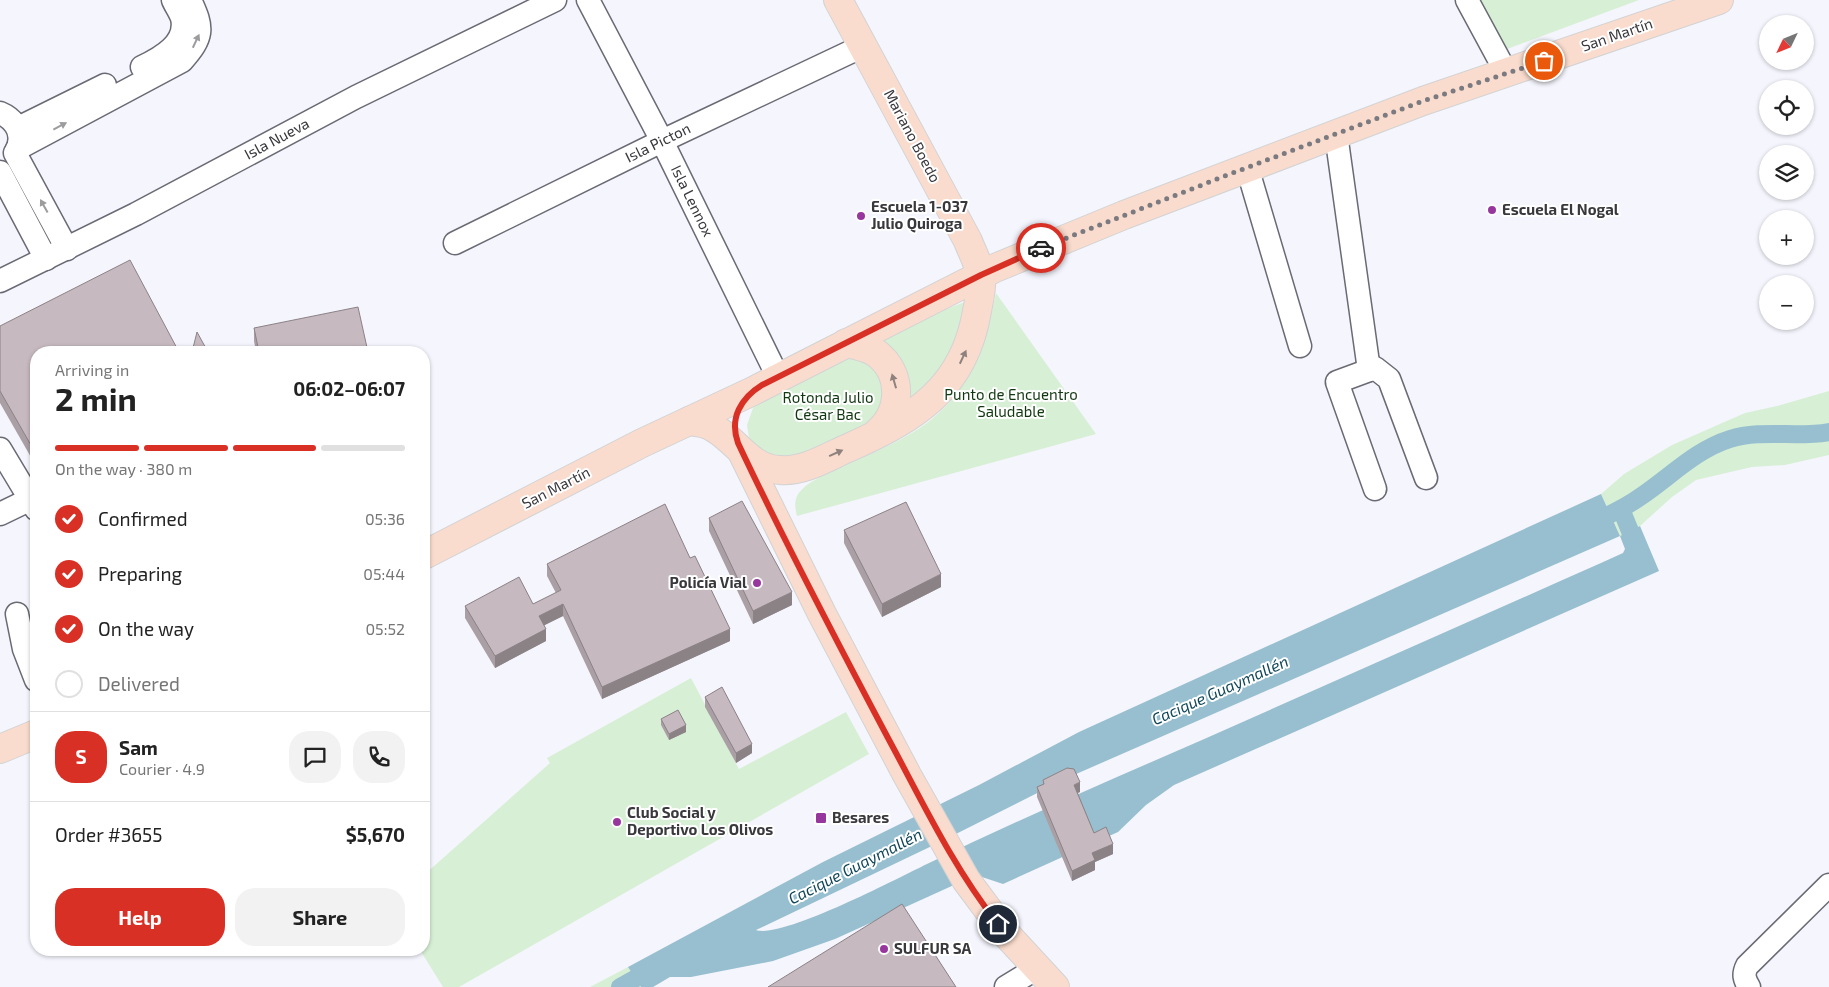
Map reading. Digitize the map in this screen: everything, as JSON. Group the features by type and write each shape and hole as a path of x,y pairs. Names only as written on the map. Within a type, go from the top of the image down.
{"main road":[{"name":"Mariano Boedo","path":"838,0 968,241 981,275"},
{"name":"San Martín","path":"430,552 650,439 751,392 981,275 1070,236 1423,101 1507,74 1719,0"},
{"path":"689,422 713,427 743,453 761,465 777,470 788,470 806,466 871,438 921,408 937,393 955,371 966,351 975,322 981,275"},
{"path":"846,343 867,348 877,354 885,362 895,381 896,403 893,414 888,423 871,438"},
{"path":"751,392 741,403 736,419 736,438 822,614 966,880 996,920 1046,978"},
{"path":"794,556 784,510 784,497 791,483 806,466"},
{"path":"0,749 30,736"}],"street":[{"path":"13,148 175,46 182,35 182,18 172,0"},
{"path":"13,148 182,61 196,46 200,34 199,19 190,0"},
{"name":"Isla Nueva","path":"0,281 46,260 356,97 555,0"},
{"name":"Isla Lennox","path":"588,0 662,141 778,377"},
{"path":"1467,0 1507,74"},
{"name":"Isla Picton","path":"454,243 662,141 863,46"},
{"path":"0,113 9,117 13,148 67,249"},
{"path":"1336,134 1369,370"},
{"path":"1248,167 1300,346"},
{"path":"0,172 46,260"},
{"path":"1375,489 1337,382 1375,368 1389,379 1426,478"},
{"path":"0,449 30,498"},
{"path":"0,514 30,505"},
{"path":"17,614 24,649 30,664"},
{"path":"1749,987 1745,981 1744,973 1747,966 1829,885"},
{"path":"1006,987 1046,978"}],"green space":[{"path":"1480,0 1639,0 1507,49"},
{"name":"Punto de Encuentro Saludable","path":"996,293 1096,434 797,516 796,499 798,494 807,485 823,475 881,449 920,428 954,397 978,355 989,324"},
{"name":"Rotonda Julio César Bac","path":"965,302 963,340 912,406 879,339"},
{"name":"Rotonda Julio César Bac","path":"858,354 880,375 886,396 870,429 779,462 753,445 749,438 747,425 753,408 757,403 825,363"},
{"path":"1829,391 1829,455 1785,465 1752,467 1696,480 1672,497 1640,526 1620,536 1601,494 1624,474 1672,445 1745,413"},
{"name":"Club Social y Deportivo Los Olivos","path":"691,678 739,769 846,712 869,754 459,987 443,987 424,956 430,956 430,870 550,763 547,758"},
{"path":"628,967 641,987 590,987"}],"water":[{"path":"1601,494 1620,536 1640,526 1659,571 1174,785 1146,805 1118,832 1003,884 976,875 835,939 773,961 691,977 670,977 653,987 641,987 628,967 823,862 979,785 1079,732","holes":["1620,536 1625,549 1623,553 1601,563 1030,816 840,906 790,925 770,930 756,930 936,844 1067,778"]}],"building":[{"path":"130,260 176,346 30,346 30,444 0,391 0,326"},
{"path":"358,307 367,346 258,346 254,328"},
{"path":"197,332 205,346 194,346"},
{"name":"Policía Vial","path":"742,501 792,592 753,611 709,518"},
{"path":"906,502 941,574 882,604 844,530"},
{"path":"665,504 690,558 695,556 730,629 602,687 563,604 539,616 546,629 495,656 465,606 519,577 533,604 561,590 547,564"},
{"path":"722,687 752,744 736,753 705,697"},
{"path":"678,710 686,725 669,734 661,719"},
{"path":"1067,768 1074,769 1080,782 1074,785 1094,833 1106,827 1113,844 1092,853 1095,860 1072,871 1037,787 1044,784 1043,780"},
{"name":"SULFUR SA","path":"902,904 956,987 768,987"}],"waterway":[{"name":"Cacique Guaymallén","path":"1590,524 1634,501 1694,457 1717,444 1742,436 1829,432"},
{"path":"1621,509 1639,553"},
{"name":"Cacique Guaymallén","path":"620,987 656,967"}],"way so far":[{"path":"1041,248 1423,101 1544,61"}],"place":[{"name":"Escuela El Nogal","path":"1492,210"},
{"name":"Escuela 1-037 Julio Quiroga","path":"861,216"},
{"name":"Policía Vial","path":"757,583"},
{"name":"Besares","path":"821,818"},
{"name":"Club Social y Deportivo Los Olivos","path":"617,822"},
{"name":"SULFUR SA","path":"884,949"}],"route":[{"path":"998,924 966,880 822,614 738,443 736,415 745,398 762,385 995,268 1041,248"}]}
